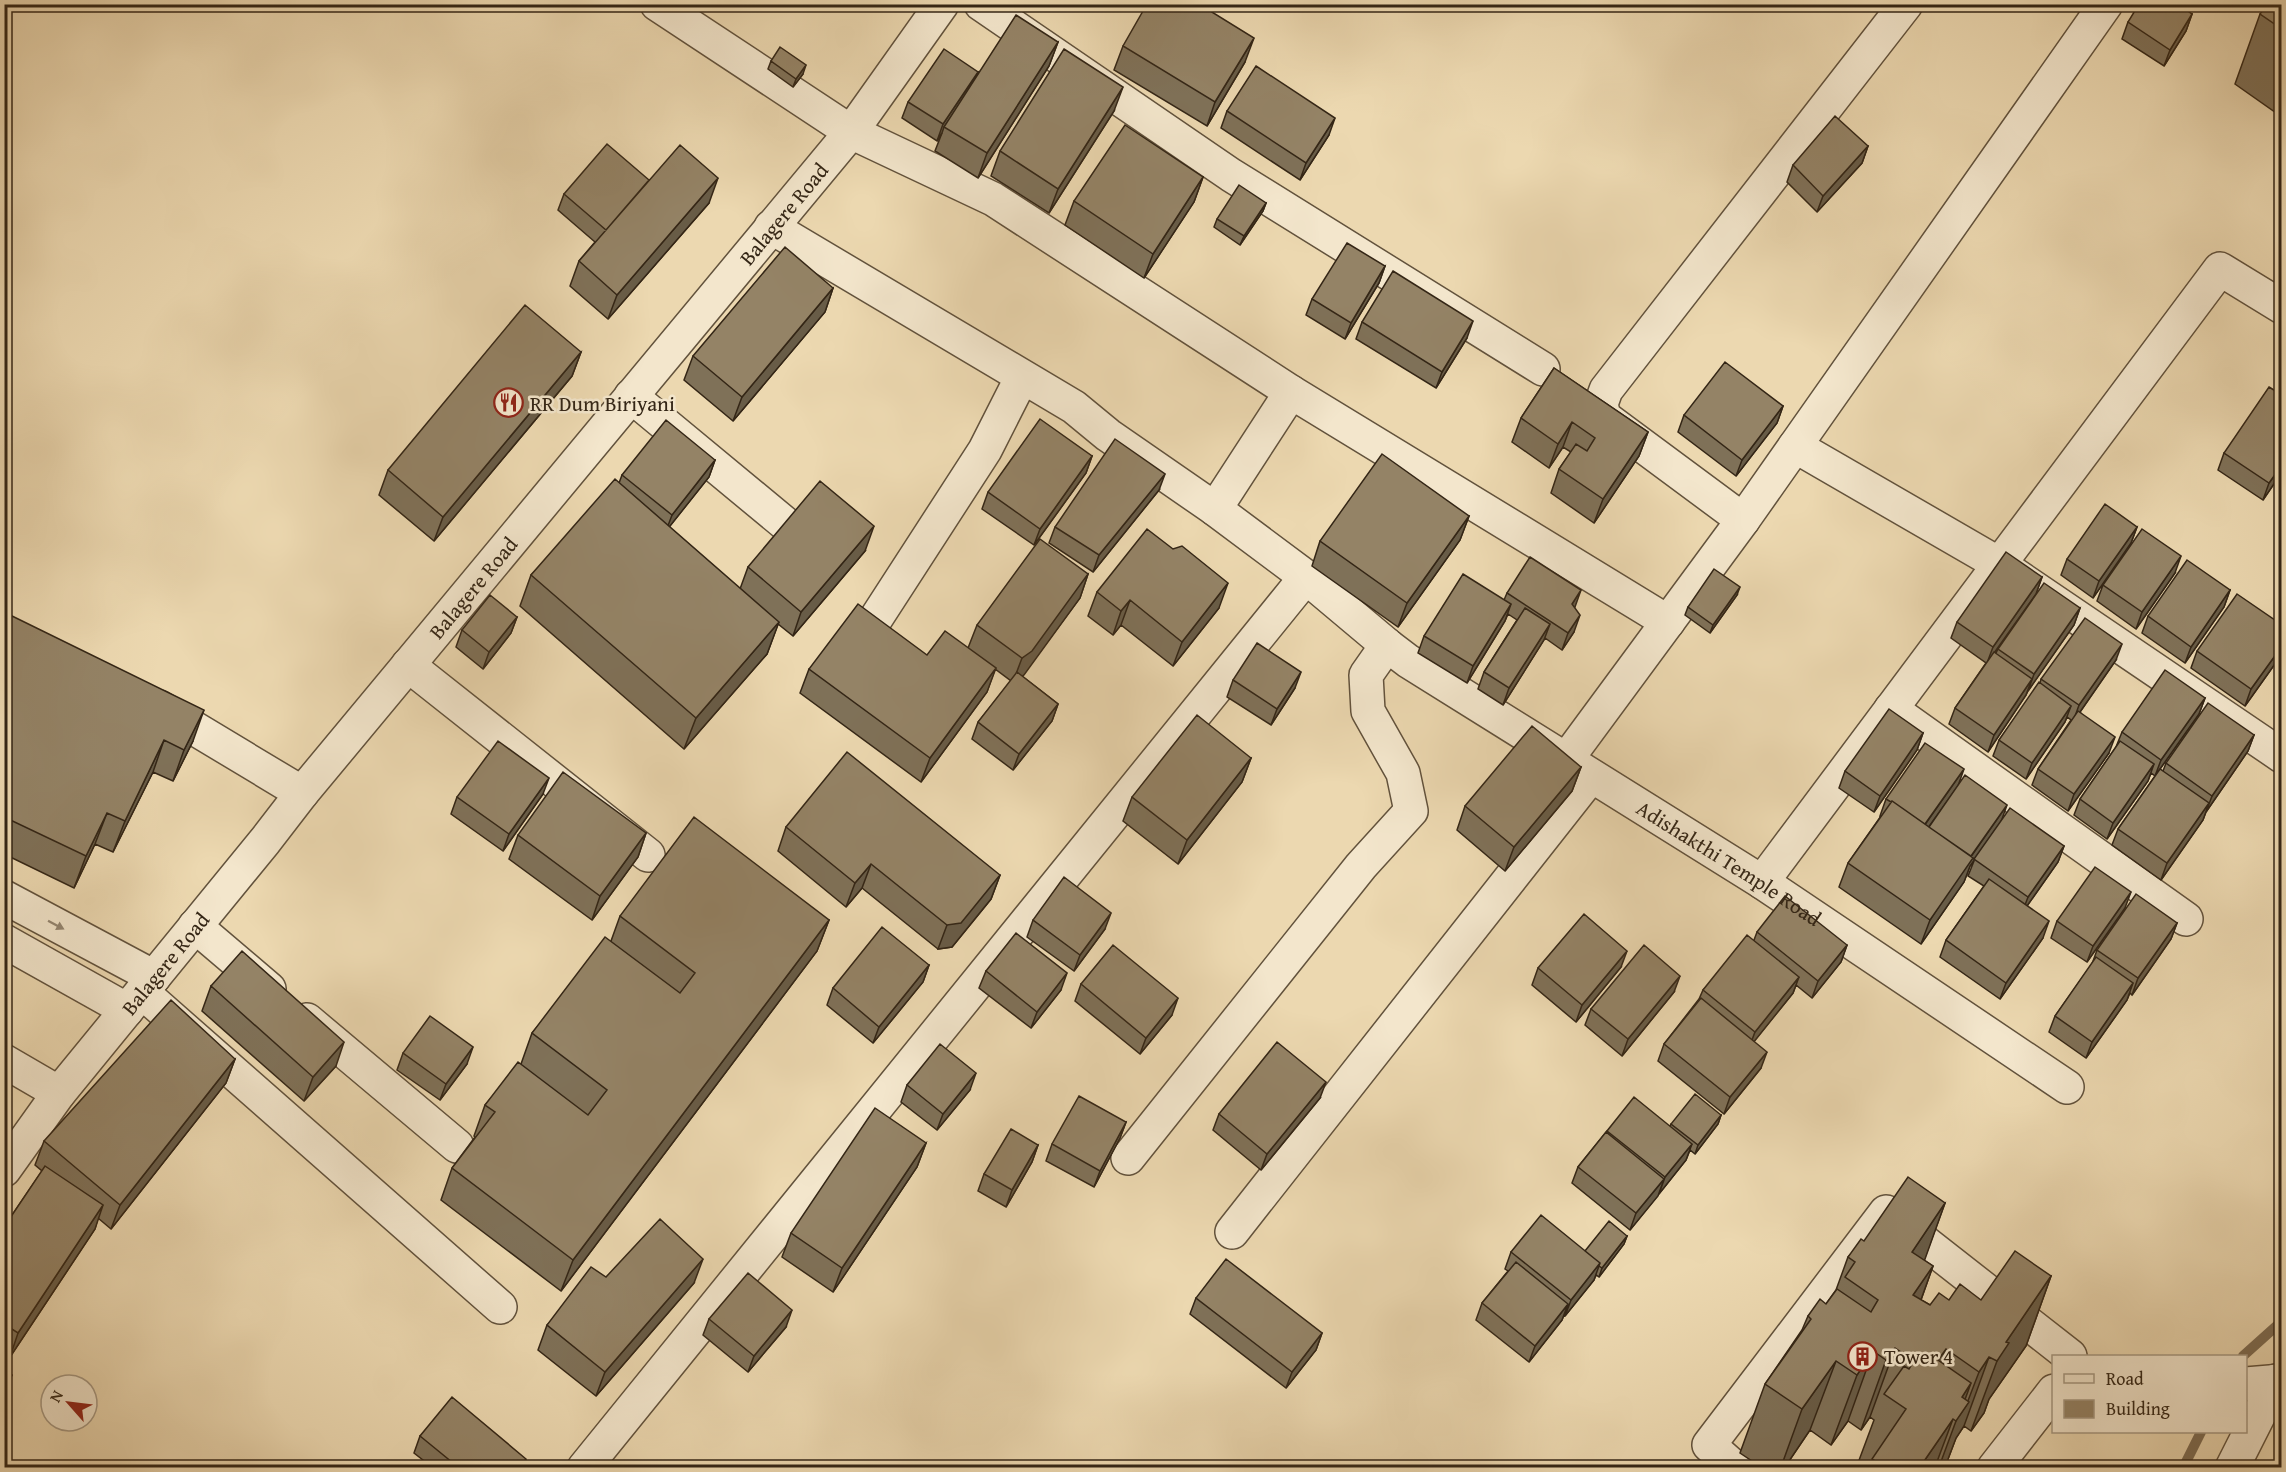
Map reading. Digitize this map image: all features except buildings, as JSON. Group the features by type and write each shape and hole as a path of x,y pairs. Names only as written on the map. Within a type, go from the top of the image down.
{"street":[{"path":"657,4 850,132 993,199 1291,392 1668,622"},
{"name":"Balagere Road","path":"4,1170 59,1093 302,793 850,132 942,4"},
{"path":"981,4 1231,175 1543,369"},
{"path":"1743,520 1604,417 1601,404 1606,390 1906,4"},
{"path":"1232,1232 1579,768 1668,622 1743,520 2106,4"},
{"name":"Adishakthi Temple Road","path":"771,227 1074,407 1108,435 1306,576 1408,661 1762,882 2067,1087"},
{"path":"1762,882 2220,269 2282,307"},
{"path":"873,623 985,450 1022,377"},
{"path":"1215,509 1291,392"},
{"path":"631,396 788,526"},
{"path":"1795,446 1999,564 2282,756"},
{"path":"584,1467 1306,576"},
{"path":"1128,1158 1361,866 1411,811 1403,773 1368,711 1366,675 1387,645"},
{"path":"408,665 648,855"},
{"path":"133,692 302,793"},
{"path":"1891,709 2186,919"},
{"path":"4,897 141,993 500,1307"},
{"path":"195,926 457,1146"},
{"path":"4,940 141,993"},
{"path":"4,1060 59,1093"},
{"path":"1735,1467 1709,1445 1886,1212 2069,1355"},
{"path":"2247,1432 2268,1382"},
{"path":"1994,1467 2052,1394"},
{"path":"2232,1467 2246,1433"}],"waterway":[{"path":"2244,1355 2282,1321"},
{"path":"2183,1468 2200,1433"}],"place":[{"name":"RR Dum Biriyani","path":"509,403"},
{"name":"Tower 4","path":"1863,1356"}]}
